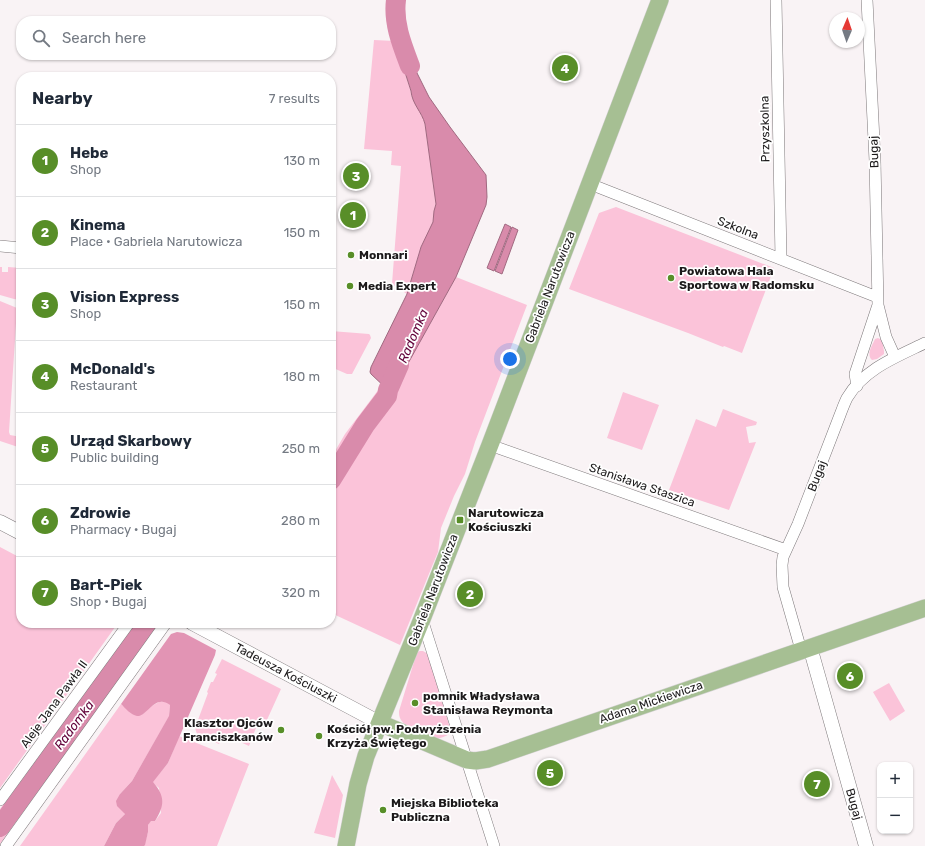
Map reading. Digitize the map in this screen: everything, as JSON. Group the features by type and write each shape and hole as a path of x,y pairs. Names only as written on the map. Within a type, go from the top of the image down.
{"main road":[{"name":"Gabriela Narutowicza","path":"346,846 358,784 366,756 422,619 490,445 660,0"},
{"name":"Adama Mickiewicza","path":"380,723 467,760 475,761 488,759 925,608"}],"street":[{"name":"Przyszkolna","path":"776,0 781,258"},
{"name":"Bugaj","path":"868,0 875,161 877,301 886,337 895,357"},
{"name":"Szkolna","path":"590,184 781,258 877,301"},
{"path":"0,246 16,248"},
{"name":"Bugaj","path":"866,846 806,649 783,587 782,565 783,557 798,524 840,415 848,398 857,386 855,374 877,301"},
{"path":"857,386 873,370 895,357 925,343"},
{"name":"Stanisława Staszica","path":"490,445 786,550"},
{"path":"0,522 16,530"},
{"path":"422,619 494,846"},
{"name":"Aleje Jana Pawła II","path":"0,800 125,628"},
{"path":"6,846 162,628"},
{"name":"Tadeusza Kościuszki","path":"201,628 380,723"}],"shaded area":[{"path":"374,40 395,41 412,98 423,116 433,181 447,205 421,247 407,294 392,284 401,166 391,165 392,151 364,149"},
{"name":"Powiatowa Hala Sportowa w Radomsku","path":"616,207 774,268 742,353 569,289 599,213"},
{"path":"0,267 2,267 2,272 8,272 8,267 16,268 16,299 0,295"},
{"path":"456,277 527,305 475,442 465,474 441,528 438,552 400,645 336,615 336,449 345,434 382,385 388,390 396,385"},
{"path":"0,301 16,308 9,432 10,435 16,436 16,446 0,441"},
{"path":"336,331 369,334 371,338 352,374 347,374 336,369"},
{"path":"878,338 882,340 884,354 877,359 872,360 870,358 870,350 875,339"},
{"path":"623,392 659,405 642,450 607,438"},
{"path":"723,409 757,422 756,425 746,427 749,443 756,442 729,510 669,490 696,419 716,427"},
{"path":"0,547 16,555 16,628 114,628 0,788"},
{"path":"131,628 140,628 0,823 0,809"},
{"path":"148,628 155,628 118,682 0,844 0,831"},
{"path":"177,632 184,633 216,650 215,655 168,763 153,782 162,796 162,805 155,821 151,821 148,825 145,845 104,846 116,823 125,814 117,806 116,801 120,794 132,781 169,716 170,705 165,702 156,703 144,713 137,716 130,713 121,704 171,634"},
{"path":"420,651 428,654 450,728 449,734 442,738 430,737 421,734 403,723 399,717 399,711 417,652"},
{"path":"222,659 281,689 266,722 259,720 249,746 223,734 219,744 197,734 195,728 208,693 207,692 211,682 213,682 217,674 215,673"},
{"path":"889,683 905,711 890,721 873,692"},
{"path":"159,702 167,702 170,705 169,717 132,781 120,794 125,814 116,823 104,846 20,846 121,704 129,711 143,714 148,708"},
{"path":"179,736 249,764 217,846 144,846 148,832 148,825 151,820 155,821 161,813 159,788 152,782 168,763"},
{"path":"332,775 343,795 335,838 314,833"}],"water":[{"path":"395,41 406,42 417,73 429,97 486,175 487,197 486,205 456,277 396,385 388,390 371,374 371,367 407,294 421,247 433,222 436,204 425,124 413,100"},
{"path":"505,224 511,227 494,271 487,268"},
{"path":"512,227 518,230 502,274 495,271"}],"waterway":[{"name":"Radomka","path":"396,0 395,9 397,25 401,42 410,66"},
{"name":"Radomka","path":"336,472 365,425 387,396 388,390 399,365"},
{"name":"Radomka","path":"0,827 144,628"}],"place":[{"name":"McDonald's","path":"565,68"},
{"name":"Vision Express","path":"356,176"},
{"name":"Hebe","path":"353,215"},
{"name":"Monnari","path":"351,255"},
{"name":"Powiatowa Hala Sportowa w Radomsku","path":"671,278"},
{"name":"Media Expert","path":"350,286"},
{"name":"Narutowicza Kościuszki","path":"460,520"},
{"name":"Kinema","path":"470,594"},
{"name":"Zdrowie","path":"850,676"},
{"name":"pomnik Władysława Stanisława Reymonta","path":"415,703"},
{"name":"Klasztor Ojców Franciszkanów","path":"281,730"},
{"name":"Kościół pw. Podwyższenia Krzyża Świętego","path":"319,736"},
{"name":"Urząd Skarbowy","path":"550,773"},
{"name":"Bart-Piek","path":"817,784"},
{"name":"Miejska Biblioteka Publiczna","path":"383,810"}]}
